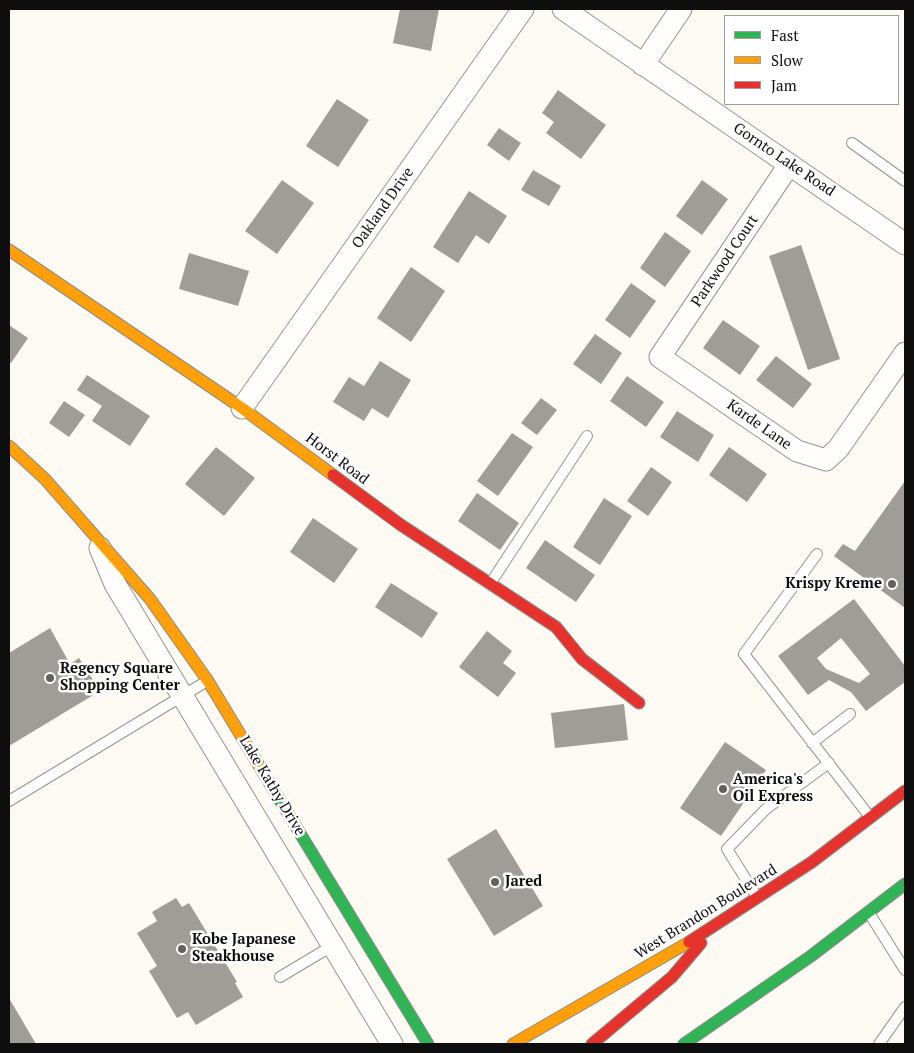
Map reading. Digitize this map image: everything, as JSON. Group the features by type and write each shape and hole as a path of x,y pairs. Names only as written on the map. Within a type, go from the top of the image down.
{"main road":[{"name":"Horst Road","path":"9,250 242,408 401,526 556,627 582,659 639,703"},
{"name":"Lake Kathy Drive","path":"9,446 41,473 97,541 130,574 170,626 208,681 428,1044"},
{"name":"West Brandon Boulevard","path":"513,1044 716,927 819,857 905,791"},
{"path":"684,1044 811,956 905,884"},
{"path":"592,1044 672,977 716,927"}],"street":[{"name":"Oakland Drive","path":"242,408 523,9"},
{"name":"Gornto Lake Road","path":"563,9 905,244"},
{"path":"643,64 681,9"},
{"name":"Parkwood Court","path":"660,356 789,165"},
{"name":"Karde Lane","path":"660,356 797,451 826,460 838,449 905,353"},
{"name":"Lake Kathy Drive","path":"97,541 115,584 392,1044"}],"lane":[{"path":"852,143 905,181"},
{"path":"490,584 587,436"},
{"path":"817,554 744,654 871,818"},
{"path":"9,801 208,681"},
{"path":"812,743 850,714"},
{"path":"758,898 727,849 766,809 829,763"},
{"path":"869,912 905,968"},
{"path":"280,977 332,946"},
{"path":"879,1044 905,1007"}],"building":[{"path":"400,9 439,9 431,51 393,43"},
{"path":"558,90 606,125 581,159 546,133 554,122 542,113"},
{"path":"337,99 369,120 338,167 306,146"},
{"path":"499,128 521,143 509,161 487,145"},
{"path":"533,170 561,186 549,206 521,190"},
{"path":"282,180 314,203 277,254 245,231"},
{"path":"702,180 728,199 702,235 676,216"},
{"path":"469,191 507,216 489,244 476,235 458,263 433,247"},
{"path":"665,232 691,251 665,287 640,268"},
{"path":"801,245 840,359 808,370 769,256"},
{"path":"189,253 249,271 238,306 179,289"},
{"path":"411,267 445,291 411,342 377,318"},
{"path":"631,283 656,301 630,338 605,320"},
{"path":"723,320 760,346 740,375 703,348"},
{"path":"9,325 28,338 11,363 9,362"},
{"path":"595,334 622,353 601,384 573,364"},
{"path":"776,356 812,384 793,408 756,380"},
{"path":"380,361 411,380 388,418 372,408 364,421 333,402 349,377 364,386"},
{"path":"87,375 150,416 130,446 92,421 102,406 77,390"},
{"path":"627,376 664,402 646,427 610,401"},
{"path":"541,398 557,410 537,435 521,423"},
{"path":"64,401 85,415 69,437 49,423"},
{"path":"677,411 714,435 698,462 660,437"},
{"path":"512,433 533,447 498,496 477,481"},
{"path":"216,447 255,478 224,516 185,484"},
{"path":"729,447 767,474 747,502 709,475"},
{"path":"651,467 672,482 648,516 627,501"},
{"path":"905,481 905,608 834,556 843,544 855,551"},
{"path":"477,493 519,523 500,550 458,521"},
{"path":"604,498 632,516 600,565 573,547"},
{"path":"313,518 358,549 334,583 290,552"},
{"path":"545,540 595,575 576,602 526,568"},
{"path":"391,583 438,613 422,638 375,607"},
{"path":"854,599 905,666 905,682 866,711 851,692 829,680 808,695 778,656","holes":["841,638 870,674 859,683 826,669 817,658"]},
{"name":"Regency Square Shopping Center","path":"50,628 70,664 79,658 100,691 9,746 9,653"},
{"path":"487,631 512,651 503,663 516,673 498,697 459,667"},
{"path":"624,704 628,740 555,748 551,713"},
{"name":"America's Oil Express","path":"725,742 766,770 721,836 680,808"},
{"name":"Jared","path":"496,829 543,906 494,936 447,859"},
{"name":"Kobe Japanese Steakhouse","path":"176,898 182,907 189,903 237,982 235,983 243,997 196,1025 188,1012 177,1018 149,971 157,966 137,933 157,921 152,912"},
{"path":"9,998 36,1044 9,1044"}],"traffic: fast":[{"path":"264,774 428,1044"},
{"path":"684,1044 811,956 905,884"}],"traffic: slow":[{"path":"9,250 242,408 333,475"},
{"path":"9,446 45,479 150,599 208,681 264,774"},
{"path":"513,1044 689,942"}],"traffic: jam":[{"path":"333,475 401,525 556,627 582,659 639,703"},
{"path":"689,942 812,862 905,791"},
{"path":"592,1044 672,977 701,943"}],"place":[{"name":"Krispy Kreme","path":"892,584"},
{"name":"Regency Square Shopping Center","path":"50,678"},
{"name":"America's Oil Express","path":"723,789"},
{"name":"Jared","path":"495,882"},
{"name":"Kobe Japanese Steakhouse","path":"182,949"}]}
